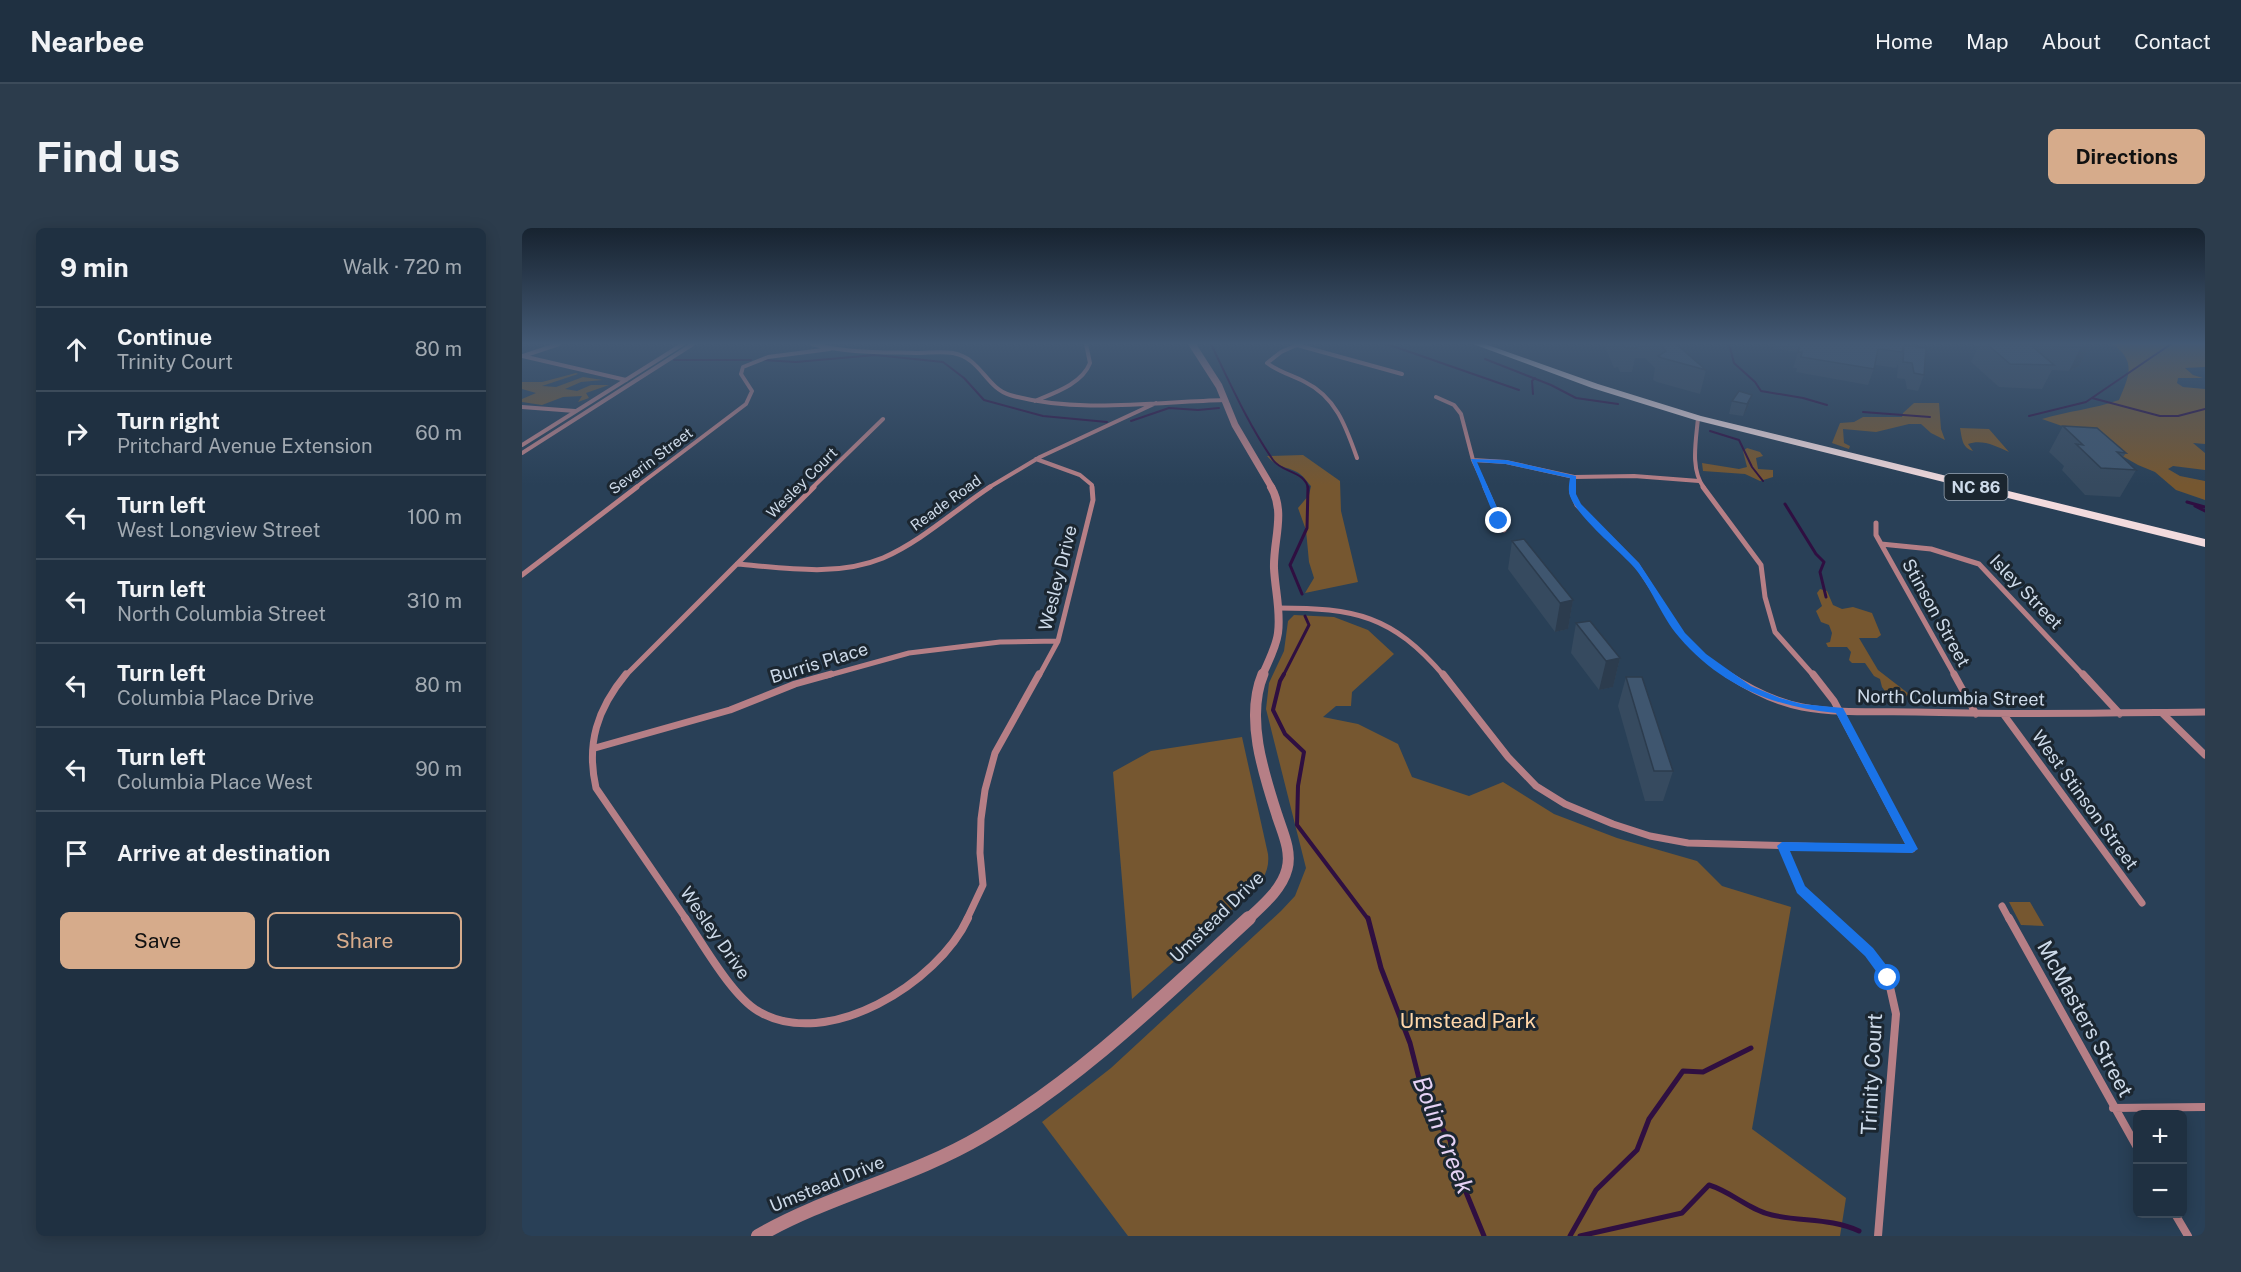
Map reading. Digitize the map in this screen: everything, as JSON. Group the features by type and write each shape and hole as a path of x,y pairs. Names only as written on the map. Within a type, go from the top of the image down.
{"main road":[{"name":"NC 86","path":"1611,391 1698,418 2205,543"}],"street":[{"path":"522,445 609,391"},
{"path":"522,453 620,391"},
{"name":"Severin Street","path":"522,575 746,404 752,391"},
{"path":"1004,391 1034,402 1077,405 1224,400"},
{"path":"1034,402 1054,391"},
{"name":"Umstead Drive","path":"758,1236 781,1221 888,1181 945,1156 1033,1104 1121,1034 1281,885 1286,876 1288,854 1266,777 1255,708 1259,682 1278,635 1274,565 1280,507 1276,495 1249,451 1221,391"},
{"path":"1321,391 1336,405 1357,458"},
{"path":"1436,397 1454,405 1461,414 1473,460 1504,530"},
{"name":"Reade Road","path":"738,564 805,570 870,562 914,542 1002,478 1036,459 1155,403"},
{"path":"522,408 587,411"},
{"path":"1278,608 1312,606 1340,609 1367,615 1402,633 1422,648 1515,765 1551,796 1592,816 1652,837 1697,843 1912,849 1839,710 1822,684 1774,632 1768,615 1761,565 1699,481 1695,455 1698,418"},
{"name":"Wesley Court","path":"738,564 884,419"},
{"name":"Wesley Drive","path":"738,564 664,634 616,686 595,724 592,771 596,788 731,985 757,1011 789,1024 824,1023 868,1008 898,993 942,958 960,935 983,885 980,853 981,819 985,790 995,753 1058,641 1093,500 1092,485 1080,475 1036,459"},
{"path":"1473,460 1506,462 1574,477 1634,476 1699,481"},
{"name":"North Columbia Street","path":"1574,477 1572,494 1577,505 1636,565 1675,626 1703,656 1748,688 1776,700 1802,707 1839,710 2004,715 2205,712"},
{"name":"Stinson Street","path":"1876,523 1876,535 1976,714"},
{"name":"Isley Street","path":"1881,544 1909,546 1951,554 1979,564 2120,714"},
{"name":"Burris Place","path":"595,748 730,710 795,684 909,653 1000,642 1058,641"},
{"path":"2162,713 2205,755"},
{"name":"West Stinson Street","path":"2004,715 2142,903"},
{"name":"Trinity Court","path":"1782,846 1801,889 1869,952 1888,978 1896,1014 1878,1236"},
{"name":"McMasters Street","path":"2002,906 2133,1141"},
{"path":"2113,1108 2205,1107"},
{"path":"2177,1218 2188,1236"}],"green space":[{"path":"529,391 592,391 586,393 589,398 578,402 582,396 563,397 542,405 522,402 522,399 536,393"},
{"path":"2123,391 2205,391 2205,444 2193,443 2205,453 2205,470 2173,466 2168,469 2180,476 2205,481 2205,500 2176,490 2155,472 2138,465 2082,433 2042,419 2119,400"},
{"path":"1914,403 1939,403 1941,429 1945,440 1931,433 1921,424 1909,424 1876,432 1843,429 1844,443 1850,446 1849,449 1832,443 1840,423 1854,422 1863,417 1902,417 1903,413"},
{"path":"1960,428 1989,429 2009,452 1978,442 1968,444 1973,451 1969,450 1963,442"},
{"path":"1747,448 1760,452 1763,456 1756,458 1758,469 1773,470 1773,477 1760,481 1745,474 1703,471 1702,463 1739,469 1747,467 1743,451"},
{"path":"1303,455 1340,481 1341,511 1358,582 1305,593 1314,578 1309,562 1306,530 1298,508 1309,495 1311,486 1299,474 1277,464 1267,456"},
{"path":"1820,589 1827,591 1833,605 1842,609 1853,607 1872,613 1881,635 1877,638 1859,638 1878,670 1909,694 1902,700 1892,701 1882,687 1880,679 1874,676 1865,663 1852,663 1849,660 1851,652 1847,647 1828,647 1826,643 1830,642 1832,633 1829,625 1821,622 1816,611 1822,606 1817,593"},
{"name":"Umstead Park","path":"1294,615 1334,617 1368,630 1394,654 1352,692 1351,706 1336,706 1323,717 1358,724 1398,744 1412,777 1469,796 1503,782 1554,814 1617,838 1697,861 1722,886 1791,907 1752,1129 1846,1198 1840,1236 1128,1236 1042,1122 1111,1068 1295,896 1306,868 1266,709 1269,683 1284,651 1288,621"},
{"path":"1242,737 1268,854 1266,871 1250,894 1132,999 1113,772 1151,751"},
{"path":"2009,902 2030,902 2044,926 2021,925"}],"building":[{"path":"1739,391 1752,395 1747,404 1732,401"},
{"path":"2063,426 2097,428 2126,453 2117,452 2136,470 2101,468 2076,444 2083,445"},
{"path":"1524,539 1573,600 1560,603 1512,541"},
{"path":"1590,621 1620,658 1606,661 1576,623"},
{"path":"1626,677 1642,677 1673,771 1654,771"}],"waterway":[{"path":"976,391 984,400 1043,416 1107,422"},
{"name":"Bolin Creek","path":"1234,391 1273,460 1303,478 1308,488"},
{"path":"1563,391 1576,398 1618,404"},
{"path":"1761,391 1803,398 1827,405"},
{"path":"2029,416 2086,402 2102,391"},
{"path":"2092,398 2160,416 2178,416 2205,409"},
{"path":"1131,421 1169,408 1198,410 1219,408"},
{"path":"1863,412 1930,417"},
{"path":"1710,431 1739,440 1752,467 1763,481"},
{"name":"Bolin Creek","path":"1302,594 1290,565 1307,528 1308,488"},
{"path":"2187,502 2205,507"},
{"path":"1785,504 1816,554 1824,562 1820,572 1826,597"},
{"path":"2195,506 2205,511"},
{"name":"Bolin Creek","path":"1283,676 1309,625 1305,616"},
{"name":"Bolin Creek","path":"1284,674 1273,710 1285,734 1304,752 1298,786 1297,825 1368,919"},
{"name":"Bolin Creek","path":"1368,918 1381,968 1410,1043 1425,1102 1450,1140 1461,1180 1484,1236"},
{"path":"1570,1236 1596,1190 1637,1150 1649,1119 1683,1071 1703,1072 1751,1048"},
{"path":"1580,1236 1682,1213 1709,1185 1764,1213 1838,1224 1859,1231"}],"route":[{"path":"1499,521 1473,460 1495,460 1574,477 1572,494 1577,505 1636,565 1682,635 1703,656 1748,688 1776,700 1802,707 1839,710 1912,849 1782,846 1801,889 1869,952 1888,978"}]}
